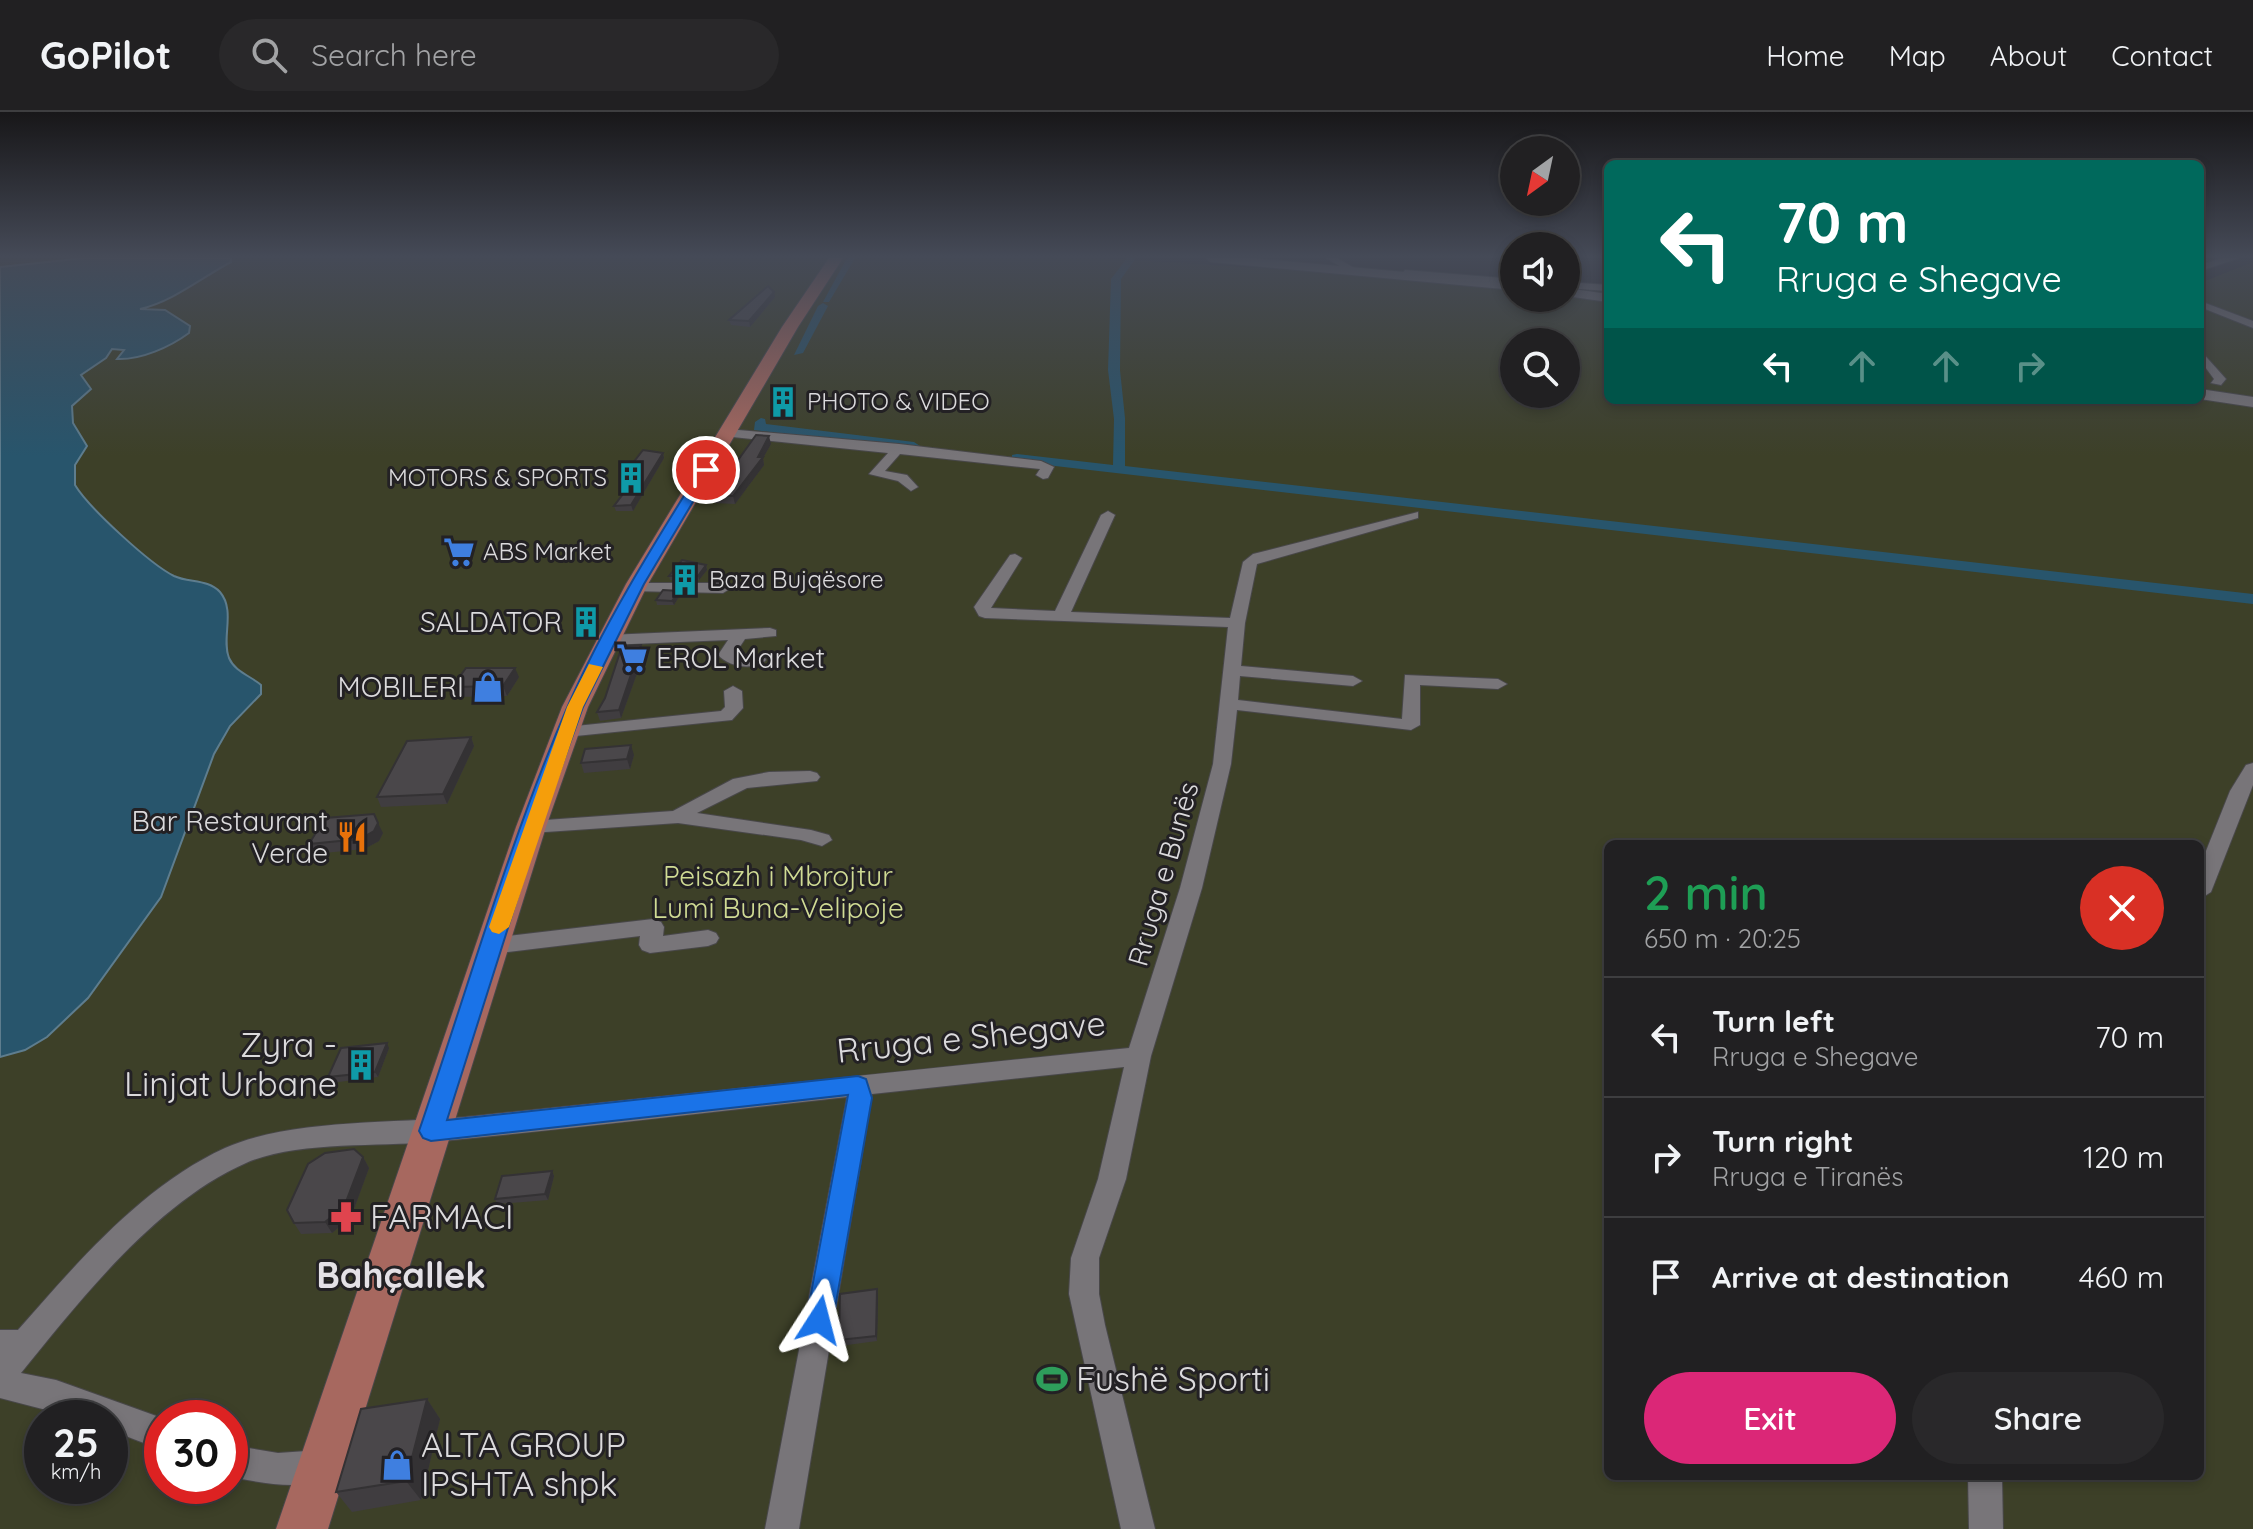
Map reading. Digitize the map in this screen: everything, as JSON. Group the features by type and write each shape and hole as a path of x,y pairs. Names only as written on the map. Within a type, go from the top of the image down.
{"main road":[{"path":"302,1529 531,827 566,732 635,588 792,324"},
{"path":"2204,395 2253,402"}],"street":[{"path":"2204,358 2220,379 2217,383"},
{"path":"727,433 899,448 1041,465 1048,467 1043,475"},
{"path":"899,448 876,474 902,478 911,487"},
{"path":"1061,616 1108,515"},
{"name":"Rruga e Bunës","path":"1139,1056 1196,869 1222,764 1237,623 1250,562 1258,557 1413,515"},
{"path":"1015,558 982,610 1237,623"},
{"path":"635,588 723,588"},
{"path":"720,636 726,617"},
{"path":"608,640 770,633"},
{"path":"739,635 726,655 734,660 758,660"},
{"path":"1233,670 1353,681"},
{"path":"1228,704 1411,725 1411,679 1498,684"},
{"path":"566,732 648,732 726,716 734,708 733,691"},
{"path":"2204,882 2240,791 2253,769"},
{"path":"678,817 733,783 749,779 810,777"},
{"path":"531,827 678,817 804,834 822,840"},
{"path":"492,946 653,927 650,945 708,938"},
{"name":"Rruga e Shegave","path":"0,1375 12,1344 158,1205 229,1156 272,1142 431,1131 1139,1056 1112,1179 1085,1258 1084,1294 1138,1529"},
{"path":"782,1529 860,1098 858,1085"},
{"path":"0,1383 56,1395 144,1427"},
{"path":"248,1464 278,1469 323,1465"},
{"path":"1985,1480 1986,1529"}],"green space":[{"name":"Peisazh i Mbrojtur Lumi Buna-Velipoje","path":"0,324 1604,324 1604,404 2204,404 2204,324 2253,324 2253,1529 0,1529"}],"water":[{"path":"0,324 187,324 190,326 189,333 164,348 145,355 117,359 124,350 112,349 106,358 81,375 91,389 72,406 73,423 87,446 75,465 75,485 106,521 163,570 180,578 210,585 220,592 227,608 229,658 239,670 261,685 261,694 230,726 214,754 161,897 88,998 47,1037 25,1050 0,1057"}],"building":[{"path":"756,435 769,436 758,457 763,457 733,496 713,495"},
{"path":"643,450 663,453 631,505 614,506 635,478 622,477"},
{"path":"682,560 706,565 698,576 669,576"},
{"path":"663,590 679,591 672,601 656,600"},
{"path":"641,645 619,710 597,712 605,698 622,646"},
{"path":"466,668 515,668 503,686 452,687"},
{"path":"471,737 443,794 377,797 407,741"},
{"path":"631,745 627,759 581,763 585,749"},
{"path":"374,814 378,823 374,831 360,839 309,844 325,818"},
{"name":"Zyra - Linjat Urbane","path":"387,1043 375,1072 328,1077 341,1048"},
{"path":"354,1149 363,1157 344,1207 325,1222 294,1223 287,1210 308,1164 325,1153"},
{"path":"552,1171 545,1194 495,1199 502,1176"},
{"path":"877,1289 876,1336 839,1340 840,1294"},
{"path":"427,1399 406,1481 336,1492 361,1409"}],"waterway":[{"path":"798,353 813,324"},
{"path":"1115,329 1114,370 1119,418"},
{"path":"1119,421 1119,470"},
{"path":"761,422 758,427 914,446"},
{"path":"1017,458 1119,470"},
{"path":"1119,470 2253,599"}],"slow traffic":[{"path":"499,927 531,827 575,707 595,667"}],"place":[{"name":"PHOTO & VIDEO","path":"783,402"},
{"name":"MOTORS & SPORTS","path":"631,478"},
{"name":"ABS Market","path":"459,552"},
{"name":"Baza Bujqësore","path":"685,580"},
{"name":"SALDATOR","path":"586,622"},
{"name":"EROL Market","path":"632,658"},
{"name":"MOBILERI","path":"488,687"},
{"name":"Bar Restaurant Verde","path":"352,837"},
{"name":"Zyra - Linjat Urbane","path":"361,1065"},
{"name":"FARMACI","path":"346,1217"},
{"name":"Fushë Sporti","path":"1052,1379"},
{"name":"ALTA GROUP IPSHTA shpk","path":"397,1465"}],"district":[{"name":"Bahçallek","path":"401,1275"}],"route":[{"path":"706,470 637,584 575,707 531,827 431,1131 858,1085 860,1098 819,1320"}]}
